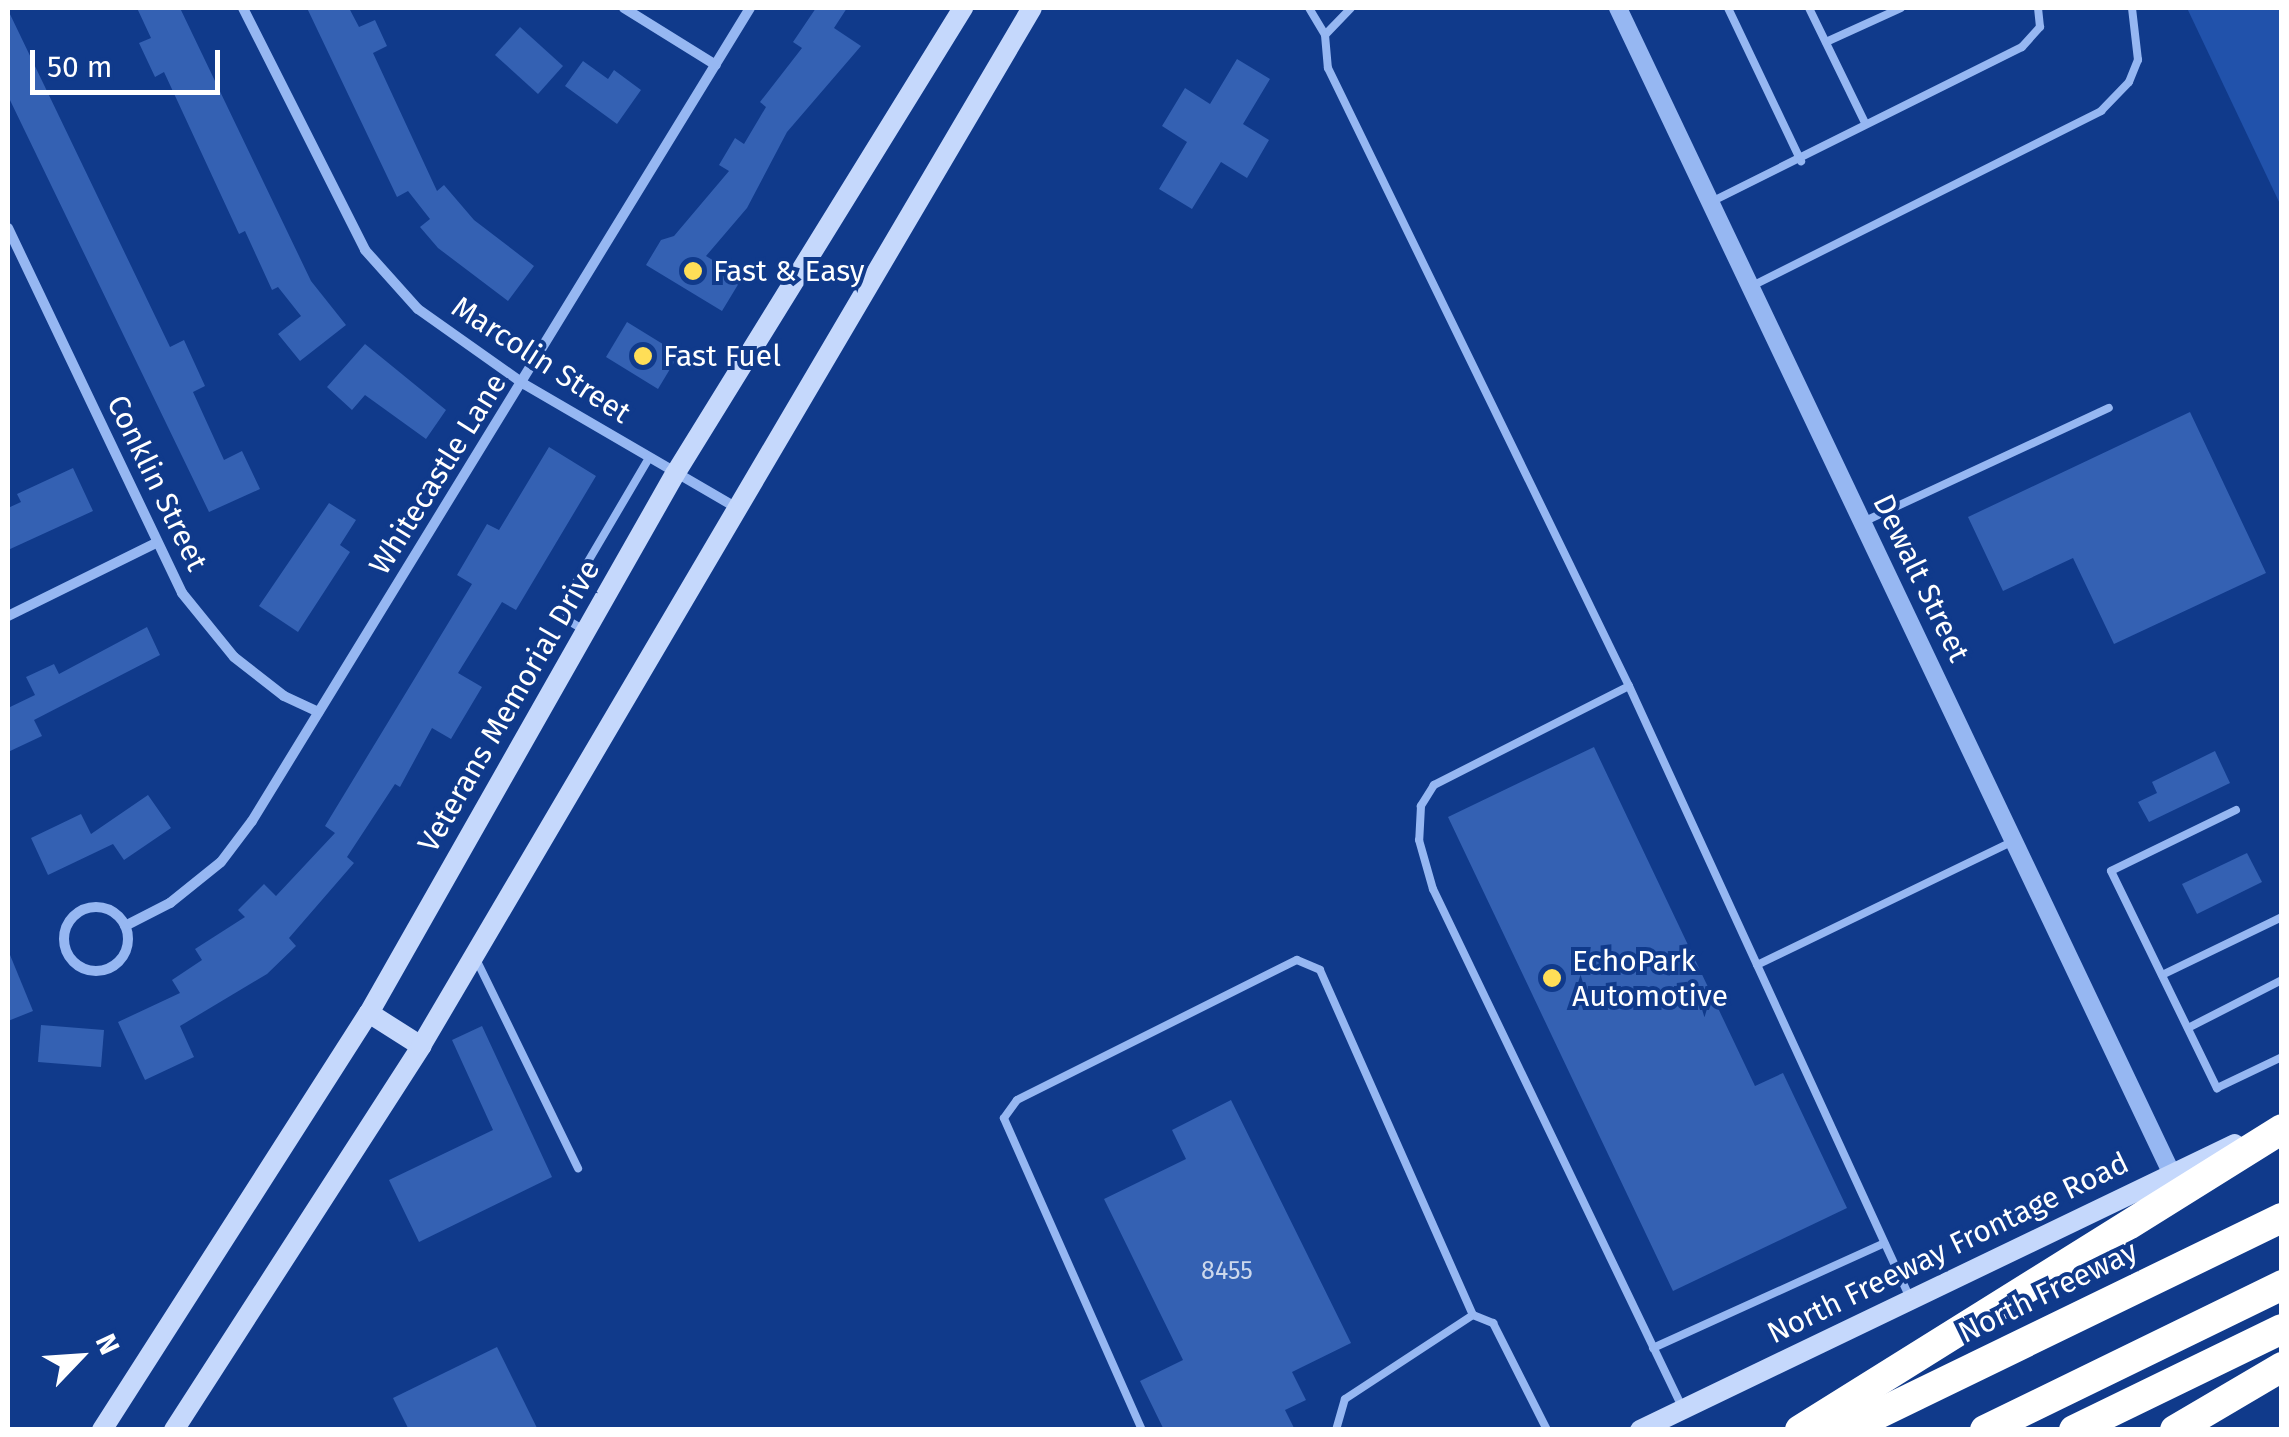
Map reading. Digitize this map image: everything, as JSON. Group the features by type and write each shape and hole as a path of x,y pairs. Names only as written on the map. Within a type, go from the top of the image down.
{"highway":[{"path":"1800,1430 2282,1125"},
{"name":"North Freeway","path":"1845,1430 2282,1218"},
{"path":"1985,1430 2282,1285"},
{"path":"2074,1430 2282,1330"},
{"path":"2175,1430 2282,1366"}],"main road":[{"name":"Veterans Memorial Drive","path":"102,1430 369,1013 675,474 963,8"},
{"path":"174,1430 421,1046 734,506 1032,8"},
{"path":"369,1013 421,1046"},
{"name":"North Freeway Frontage Road","path":"1640,1430 1910,1298 2282,1125"}],"street":[{"name":"Marcolin Street","path":"243,8 365,250 418,309 524,384 734,506"},
{"path":"624,8 716,65"},
{"name":"Whitecastle Lane","path":"125,926 170,903 221,862 524,384 750,8"},
{"name":"Dewalt Street","path":"1618,8 2172,1174"},
{"name":"Conklin Street","path":"8,228 182,593 234,657 284,696 318,712"},
{"path":"8,266 22,258"},
{"path":"8,616 156,543"},
{"path":"108,909 125,926 126,951 109,969 84,969 66,952 66,928 82,910 108,909"}],"lane":[{"path":"1309,8 1325,36 1328,68 1629,686 1910,1298"},
{"path":"1325,36 1351,8"},
{"path":"1728,8 1800,161"},
{"path":"1810,8 1865,123"},
{"path":"1872,8 1878,18"},
{"path":"1826,42 1902,8"},
{"path":"1709,203 1800,161 1865,123 2022,47 2040,27 2038,8"},
{"path":"1750,287 2100,111 2129,82 2138,60 2132,8"},
{"path":"1863,522 2109,408"},
{"path":"586,631 569,621 563,604 649,458"},
{"path":"1629,686 1434,785 1422,806 1419,840 1433,889 1683,1409"},
{"path":"2236,810 2111,872 2217,1088 2282,1056"},
{"path":"1757,965 2015,840"},
{"path":"2162,975 2282,917"},
{"path":"473,956 578,1168"},
{"path":"1142,1430 1004,1118 1017,1100 1298,960 1320,970 1473,1316 1493,1323 1547,1430"},
{"path":"2188,1028 2282,980"},
{"path":"1653,1348 1884,1243"},
{"path":"1336,1430 1344,1399 1473,1316"}],"shaded area":[{"path":"2187,8 2281,8 2281,206"}],"building":[{"path":"137,8 180,8 311,281 346,325 300,361 278,334 301,316 278,287 272,290 245,231 239,234 164,72 155,77 139,43 151,38"},
{"path":"307,8 349,8 359,27 375,20 387,46 373,53 437,191 444,185 474,220 534,266 508,301 438,248 420,227 430,219 408,191 397,197"},
{"path":"816,8 847,8 834,28 861,46 787,132 747,208 706,256 742,278 722,311 646,265 661,240 674,236 729,171 719,165 735,138 744,144 766,107 760,102 802,48 793,42"},
{"path":"8,10 170,347 184,340 205,386 193,392 224,460 242,451 260,489 209,512 8,96"},
{"path":"520,27 563,66 538,94 495,55"},
{"path":"1237,59 1270,79 1243,124 1269,140 1247,178 1221,162 1192,209 1159,189 1187,142 1162,126 1185,88 1210,104"},
{"path":"583,61 608,79 614,70 641,90 617,124 565,86"},
{"name":"Fast Fuel","path":"627,322 679,354 658,389 606,357"},
{"path":"365,344 446,410 426,439 365,395 352,410 327,387"},
{"path":"2190,412 2266,573 2114,644 2073,558 2003,591 1968,517"},
{"path":"549,447 596,476 516,610 502,602 458,673 482,687 451,739 432,728 400,787 395,784 347,857 354,863 289,938 296,946 267,974 180,1026 194,1057 145,1080 118,1022 180,993 172,980 202,960 195,949 245,917 238,910 264,884 276,896 335,833 325,826 472,584 457,575 487,524 499,530"},
{"path":"73,468 93,511 8,550 8,508 21,502 17,494"},
{"path":"329,503 356,520 340,545 350,552 298,632 259,606"},
{"path":"147,627 160,655 34,720 42,736 8,752 8,708 35,695 26,677 54,664 59,674"},
{"path":"1594,747 1755,1086 1783,1073 1847,1208 1673,1291 1448,817"},
{"path":"2215,751 2230,783 2149,822 2138,802 2157,793 2152,782"},
{"path":"148,795 171,828 124,860 113,844 48,875 31,838 81,814 91,834"},
{"path":"2247,853 2262,882 2197,914 2182,884"},
{"path":"8,950 33,1011 8,1021"},
{"path":"41,1025 104,1030 101,1067 38,1062"},
{"path":"482,1026 552,1177 419,1242 389,1180 493,1130 452,1040"},
{"path":"1231,1100 1351,1343 1292,1372 1306,1400 1285,1410 1295,1430 1164,1430 1140,1381 1183,1360 1104,1199 1186,1159 1172,1130"},
{"path":"497,1347 538,1430 409,1430 393,1398"}],"place":[{"name":"Fast & Easy","path":"693,271"},
{"name":"Fast Fuel","path":"643,356"},
{"name":"EchoPark Automotive","path":"1552,978"}]}
